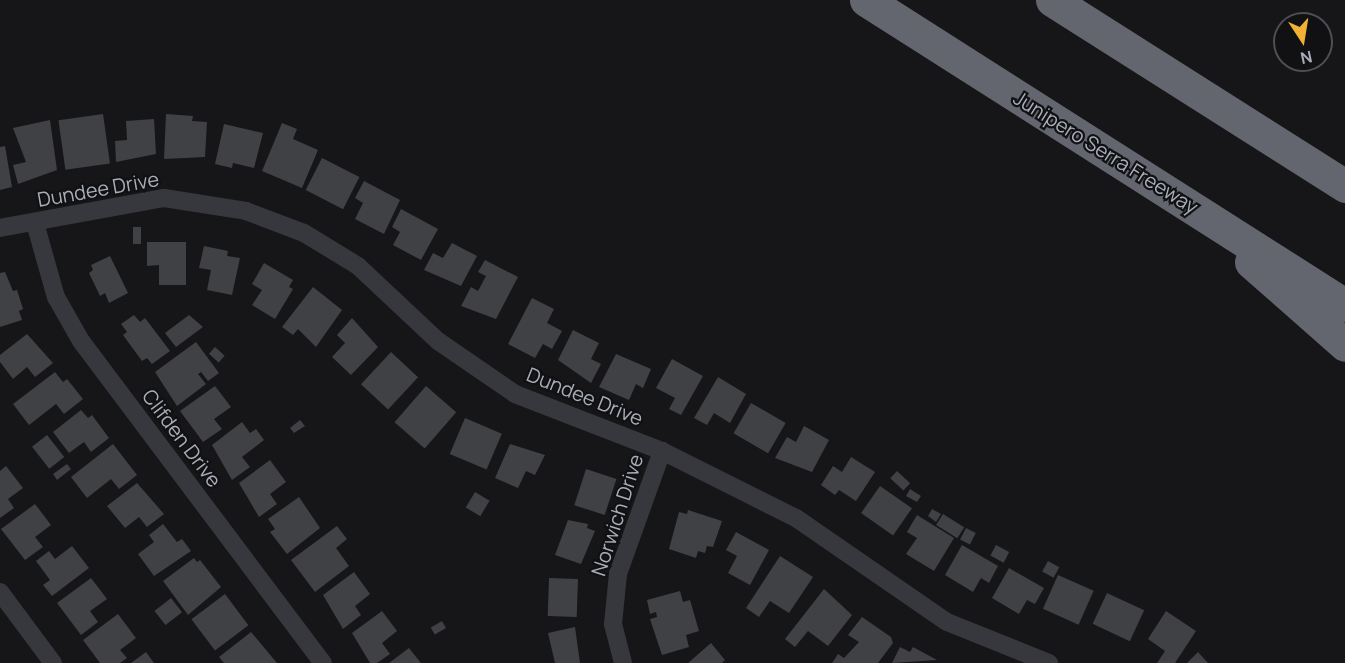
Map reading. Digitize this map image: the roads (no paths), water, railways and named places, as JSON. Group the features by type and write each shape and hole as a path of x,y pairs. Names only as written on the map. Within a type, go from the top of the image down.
{"highway":[{"name":"Junipero Serra Freeway","path":"866,0 1345,305"},
{"path":"1052,0 1345,186"},
{"path":"1200,213 1274,285 1345,345"}],"street":[{"name":"Dundee Drive","path":"0,228 164,198 246,211 304,233 358,266 438,341 515,394 662,451 796,518 946,622 1049,663"},
{"name":"Clifden Drive","path":"35,223 56,297 81,342 323,663"},
{"name":"Norwich Drive","path":"623,663 613,624 618,574 662,451"},
{"path":"0,592 53,663"}]}
